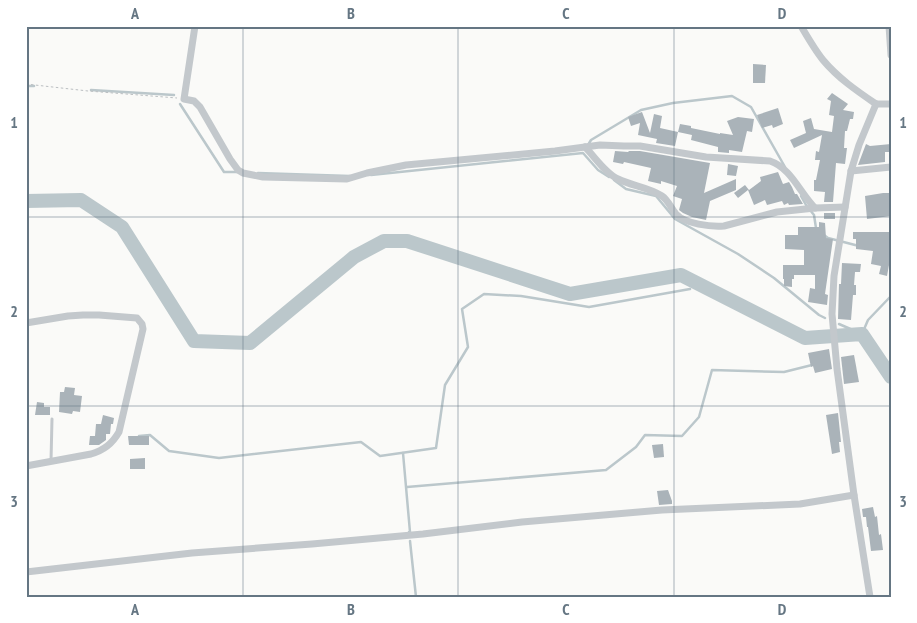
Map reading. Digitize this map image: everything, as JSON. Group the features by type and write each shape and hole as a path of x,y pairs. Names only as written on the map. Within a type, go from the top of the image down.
{"street":[{"path":"195,26 184,99 194,101 200,108 230,159 238,170 243,172 262,177 347,179 406,165 555,151 585,146 640,146 706,157 777,163 790,176 815,208"},
{"path":"802,26 822,59 836,74 876,104 891,104"},
{"path":"889,26 891,55"},
{"path":"870,597 854,495 834,342 832,295 851,171 858,145 876,104"},
{"path":"585,146 609,173 618,179 643,187 664,197 677,215 684,220 699,224 724,226 777,212 845,207"},
{"path":"851,171 891,167"},
{"path":"26,323 68,316 100,314 138,318 143,329 118,432 113,441 100,452 26,466"},
{"path":"26,572 192,553 312,544 522,522 662,510 800,504 854,495"}],"lane":[{"path":"51,462 52,419"}],"path":[{"path":"26,84 184,99"}],"building":[{"path":"753,64 766,65 765,83 753,83"},
{"path":"832,93 848,104 843,110 854,112 853,119 850,119 847,131 845,131 844,148 847,148 845,164 836,163 833,202 824,202 825,192 814,191 814,180 816,180 820,160 815,160 816,151 819,152 822,135 794,148 790,140 806,133 803,121 811,118 814,129 832,132 834,116 829,115 831,101 827,99"},
{"path":"778,108 783,124 773,128 772,125 762,128 757,115"},
{"path":"642,112 650,133 654,114 662,116 660,128 678,132 675,146 656,143 657,139 638,135 640,123 631,126 628,117"},
{"path":"738,117 754,119 752,132 747,131 742,152 729,150 729,153 718,152 718,147 691,140 692,135 678,132 680,124 691,126 691,128 733,135 727,121"},
{"path":"866,144 870,146 891,144 891,152 885,152 885,162 858,165"},
{"path":"615,151 640,151 710,163 704,193 736,179 736,190 710,201 706,220 692,217 679,210 682,199 673,196 677,186 661,181 661,184 648,181 651,168 624,162 623,164 613,162"},
{"path":"728,164 738,166 736,176 727,175"},
{"path":"778,172 783,184 789,182 803,204 789,205 788,203 784,205 782,201 767,205 765,200 754,205 748,190 738,198 734,193 745,185 749,190 761,181 760,177"},
{"path":"889,193 891,216 867,219 865,196"},
{"path":"824,213 835,213 835,219 824,219"},
{"path":"819,222 825,223 826,238 833,239 825,294 828,295 827,305 808,302 810,288 815,289 815,275 794,275 792,287 784,286 783,279 783,265 804,265 804,250 785,249 785,235 798,235 798,227 819,227"},
{"path":"853,232 891,232 891,254 887,276 879,274 881,266 871,264 873,251 856,249 856,239 853,239"},
{"path":"842,263 861,264 860,272 855,272 854,285 856,285 856,295 853,295 851,320 838,319"},
{"path":"829,349 832,369 815,373 813,366 811,367 808,353"},
{"path":"854,355 859,382 844,384 841,357"},
{"path":"65,387 75,388 74,395 82,396 80,412 73,411 72,414 59,412 60,392 64,392"},
{"path":"37,402 44,403 44,407 50,407 50,415 35,415"},
{"path":"838,413 841,442 839,442 840,452 832,454 826,415"},
{"path":"103,415 114,418 110,434 106,434 106,440 99,445 89,445 90,436 95,436 96,424 101,424"},
{"path":"128,436 149,436 149,445 129,445"},
{"path":"663,444 664,457 654,458 652,445"},
{"path":"145,458 145,469 130,469 130,459"},
{"path":"668,490 672,504 659,505 657,491"},
{"path":"873,507 875,517 877,516 883,550 871,551 866,517 863,517 862,509"}],"waterway":[{"path":"26,86 34,86"},
{"path":"91,90 174,95"},
{"path":"588,145 591,140 641,110 673,103 732,96 751,107 785,167"},
{"path":"180,104 224,172 237,172"},
{"path":"371,175 583,153 598,170 609,177"},
{"path":"258,173 350,176"},
{"path":"614,180 626,189 656,196 675,219 738,254 774,278 825,318"},
{"path":"801,196 814,215 816,228"},
{"path":"26,201 81,200 122,227 194,341 250,343 354,257 384,241 407,241 570,294 681,275 805,338 862,334 891,377"},
{"path":"824,235 828,238 859,246"},
{"path":"139,436 150,435 169,451 219,458 361,442 380,456 436,448 445,385 468,347 462,309 484,294 521,296 589,307 690,289"},
{"path":"839,324 862,334 868,320 891,296"},
{"path":"407,487 606,470 636,447 645,435 682,436 699,417 712,370 784,372 812,365"},
{"path":"403,453 409,532"},
{"path":"410,541 416,597"}]}
